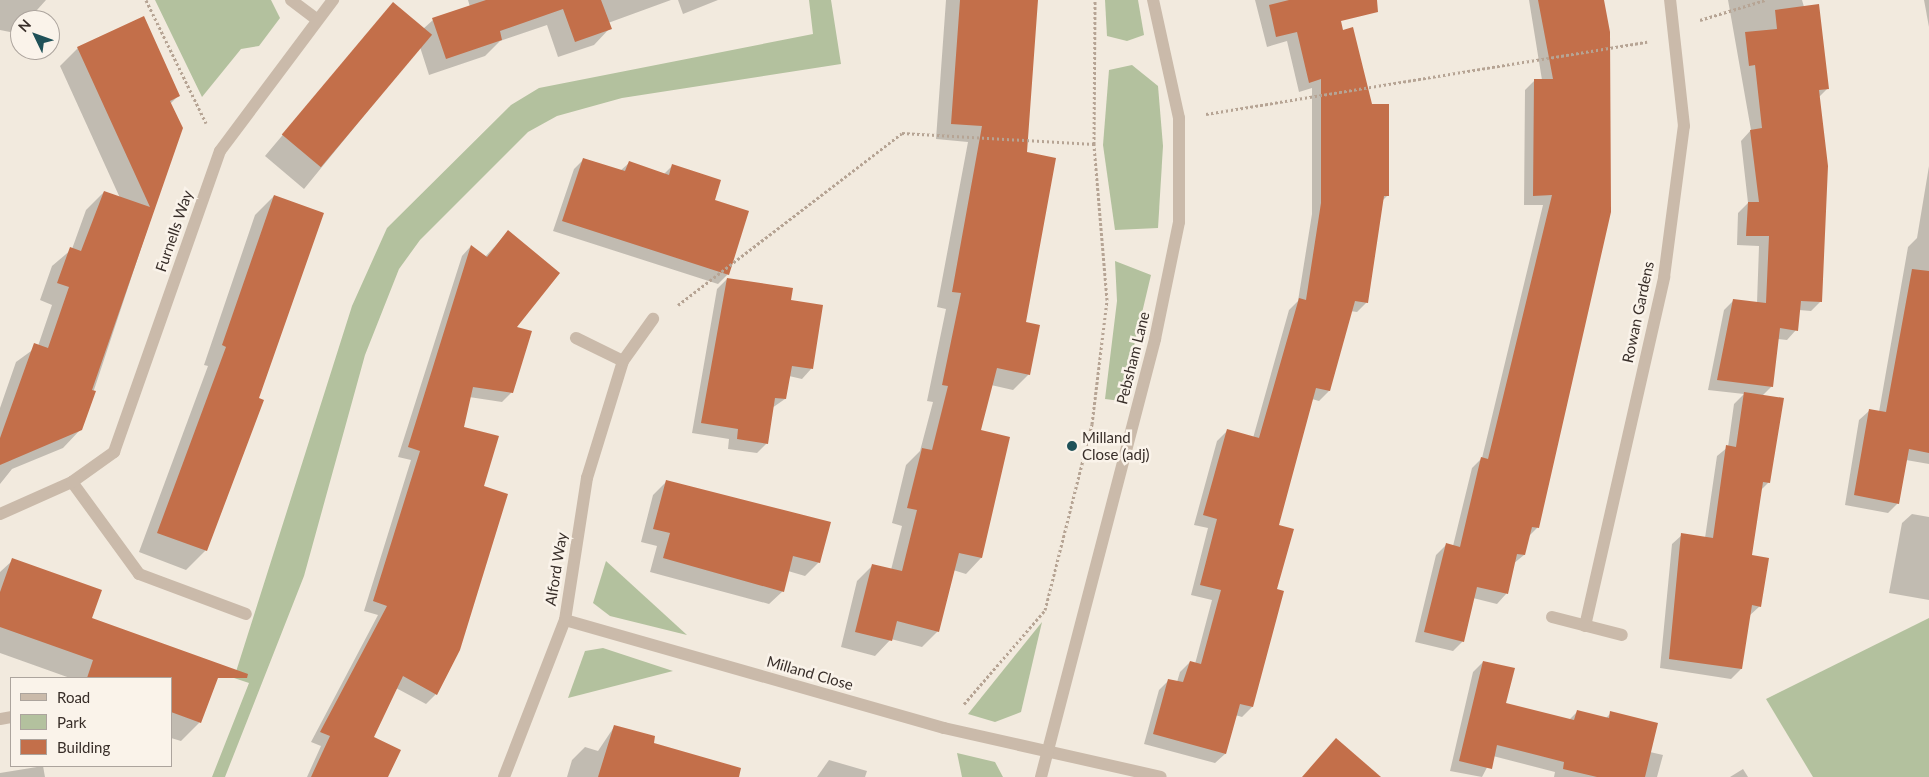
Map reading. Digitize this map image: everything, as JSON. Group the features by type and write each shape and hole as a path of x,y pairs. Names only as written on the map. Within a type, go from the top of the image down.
{"street":[{"path":"291,0 316,19"},
{"name":"Furnells Way","path":"0,514 72,482 114,452 220,151 316,19 333,0"},
{"name":"Pebsham Lane","path":"1041,777 1155,339 1178,232 1179,118 1154,0"},
{"name":"Rowan Gardens","path":"1585,626 1664,276 1684,126 1677,37 1670,0"},
{"name":"Alford Way","path":"504,777 565,620 587,478 623,361 653,319"},
{"path":"576,338 623,361"},
{"path":"72,482 140,574 246,614"},
{"path":"1552,617 1622,635"},
{"name":"Milland Close","path":"565,620 944,728 1161,777"}],"path":[{"path":"146,0 220,151"},
{"path":"944,728 1045,610 1092,424 1107,300 1094,144 1095,0"},
{"path":"1179,118 1677,37 1705,16 1765,0"},
{"path":"653,319 680,304 902,133 1094,144"}],"green space":[{"path":"155,0 271,0 280,18 259,46 241,49 202,97"},
{"path":"809,0 831,0 841,64 622,98 557,116 528,132 420,240 399,269 365,355 304,576 225,777 212,777 249,683 234,678 352,306 387,228 511,105 539,88 813,34"},
{"path":"1105,0 1138,0 1144,35 1127,41 1107,36"},
{"path":"1132,65 1158,86 1163,146 1158,228 1115,230 1103,145 1109,70"},
{"path":"1115,261 1151,275 1121,401 1105,399 1117,301"},
{"path":"606,561 687,635 610,616 593,603"},
{"path":"1929,618 1929,777 1813,777 1766,699"},
{"path":"1042,622 1021,712 995,722 968,714"},
{"path":"603,648 673,671 568,698 585,651"},
{"path":"957,753 995,762 1003,777 962,777"}],"building":[{"path":"486,0 601,0 612,29 575,42 563,9 500,31 502,40 446,59 432,18"},
{"path":"960,0 1038,0 1027,152 1056,158 1026,322 1040,325 1030,375 997,368 981,430 1010,437 982,558 959,553 939,632 897,621 892,641 855,632 872,564 902,571 917,510 907,508 922,448 932,450 948,386 942,385 961,293 952,292 982,126 951,124"},
{"path":"1289,0 1377,0 1378,12 1341,21 1343,30 1353,27 1372,104 1389,104 1389,196 1384,196 1368,303 1355,301 1330,391 1316,388 1279,525 1294,529 1277,589 1284,591 1253,707 1240,704 1226,754 1153,734 1168,679 1183,682 1190,661 1201,664 1221,590 1200,585 1217,519 1203,515 1227,429 1259,438 1299,298 1306,300 1321,203 1321,79 1309,83 1297,32 1276,37 1269,5"},
{"path":"1538,0 1604,0 1610,32 1611,212 1539,528 1532,527 1525,555 1517,554 1508,594 1477,587 1464,642 1424,632 1446,543 1460,547 1481,457 1488,459 1552,195 1533,196 1534,79 1553,79"},
{"path":"393,2 432,35 321,167 282,135"},
{"path":"1819,4 1829,89 1819,90 1828,166 1822,302 1801,301 1798,331 1780,328 1773,387 1717,380 1733,299 1766,303 1769,236 1746,236 1748,202 1759,202 1750,130 1762,128 1755,65 1749,66 1745,32 1777,29 1775,10"},
{"path":"144,16 180,96 170,101 183,128 92,390 96,391 82,430 0,465 0,438 34,343 48,348 69,287 57,283 70,247 81,251 104,191 150,207 77,47"},
{"path":"583,158 625,171 629,161 669,175 672,164 721,180 715,200 749,211 729,275 562,221"},
{"path":"274,195 324,213 259,398 264,400 207,551 157,533 226,347 222,345"},
{"path":"508,230 560,273 517,327 532,331 513,393 473,387 464,427 499,436 484,486 508,494 460,650 437,695 403,676 374,737 401,750 388,777 311,777 330,736 320,732 387,606 373,601 420,451 408,447 471,245 487,257"},
{"path":"1912,269 1929,271 1929,453 1909,449 1899,504 1854,495 1869,409 1886,412"},
{"path":"727,278 793,288 791,300 823,305 813,369 792,366 786,399 775,398 768,444 737,439 738,429 701,423"},
{"path":"1744,392 1784,398 1770,483 1763,482 1752,555 1769,558 1761,607 1752,605 1742,669 1669,659 1681,533 1713,538 1726,445 1736,447"},
{"path":"666,480 831,522 820,563 793,556 784,592 663,558 670,533 653,529"},
{"path":"12,558 102,590 92,618 248,674 247,678 218,678 201,723 172,712 172,677 87,677 93,660 0,627 0,592"},
{"path":"1483,661 1515,668 1506,703 1574,720 1577,710 1609,718 1610,711 1658,723 1645,777 1597,777 1563,769 1564,762 1497,745 1492,769 1459,761"},
{"path":"614,725 655,736 654,743 741,768 739,777 598,777"},
{"path":"1336,738 1381,777 1302,777"}],"place":[{"name":"Milland Close (adj)","path":"1072,446"}]}
